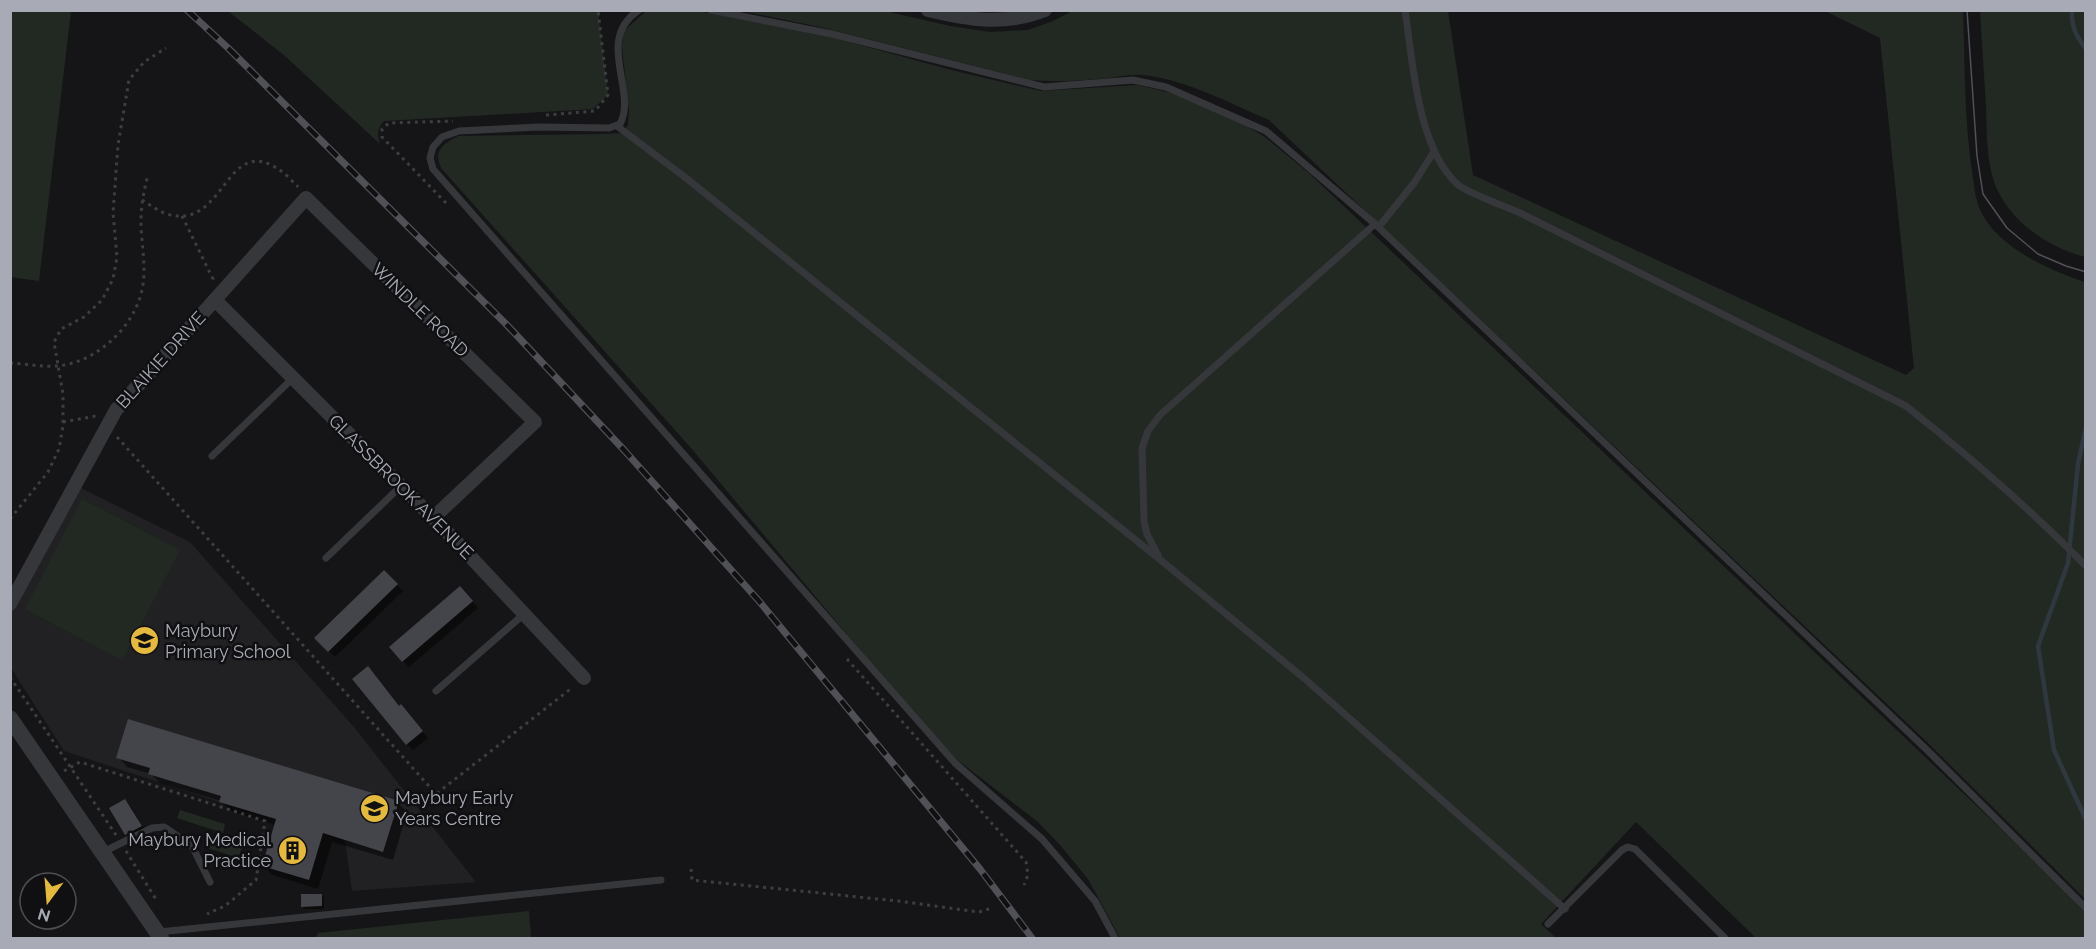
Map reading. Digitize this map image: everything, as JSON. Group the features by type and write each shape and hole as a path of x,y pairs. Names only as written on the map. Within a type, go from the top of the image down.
{"street":[{"path":"928,10 960,18 997,22 1027,17 1045,10"},
{"name":"BLAIKIE DRIVE","path":"10,604 116,410 306,198"},
{"name":"WINDLE ROAD","path":"306,198 535,422 433,518"},
{"name":"GLASSBROOK AVENUE","path":"214,300 433,518 584,678"},
{"path":"10,718 159,935"}],"lane":[{"path":"639,10 628,17 620,32 618,64 626,114 620,124 609,128 538,127 459,131 442,137 433,147 430,158 433,170 955,763 1042,839 1095,901 1115,939"},
{"path":"711,10 832,34 1044,87 1132,80 1166,87 1266,131 1378,224 1927,750 2085,908"},
{"path":"1405,10 1421,110 1433,153 1458,185 1520,213 1906,406 1952,442 2047,526 2085,566"},
{"path":"616,126 696,186 1305,679 1565,909"},
{"path":"1163,562 1152,545 1144,521 1142,448 1148,431 1160,415 1378,224 1414,183 1433,153"},
{"path":"212,456 293,378"},
{"path":"326,558 401,486"},
{"path":"436,691 524,614"},
{"path":"103,852 152,828 164,827 192,846 210,882"},
{"path":"1548,924 1622,850 1628,847 1635,849 1725,939"},
{"path":"159,935 661,880"}],"path":[{"path":"538,115 595,111 608,95 598,10"},
{"path":"10,519 48,472 59,449 63,422 63,394 54,342 61,329 84,317 102,300 113,279 117,257 113,213 117,157 129,80 144,62 166,48"},
{"path":"447,204 382,136 382,129 389,123 459,120"},
{"path":"142,200 166,214 182,216 198,212 212,203 237,169 249,161 265,162 281,171 301,189 306,198"},
{"path":"10,363 58,366 83,359 101,349 123,329 142,291 144,273 142,200 148,175"},
{"path":"182,216 213,279 205,288"},
{"path":"63,422 98,415"},
{"path":"107,426 436,794 584,678"},
{"path":"840,651 1026,862 1028,875 1024,885"},
{"path":"10,677 121,842 159,904"},
{"path":"80,762 265,821"},
{"path":"207,914 225,906 256,880 266,816"},
{"path":"692,869 692,880 979,912 992,908"}],"shaded area":[{"path":"11,10 71,11 39,281 11,277"},
{"path":"1074,10 1448,11 1473,175 1906,375 1914,368 1880,38 1825,11 1963,11 1967,131 1975,192 1981,212 1989,225 2012,247 2041,264 2085,282 2085,899 1925,740 1269,120 1208,93 1160,78 1138,75 1072,81 1030,80 820,27 742,11 885,11 950,26 990,32 1028,30"},
{"path":"228,11 598,11 608,95 593,109 384,121 378,132 380,144 285,56"},
{"path":"696,11 739,17 816,33 951,70 1041,91 1137,85 1168,92 1233,118 1265,137 1311,175 2058,883 2085,910 2085,938 1756,938 1636,822 1541,924 1556,938 1120,938 1088,879 1060,845 1038,822 942,748 691,448 441,168 438,157 441,148 458,136 622,133 628,125 629,111 622,47 624,31 645,12"},
{"path":"1980,11 2085,11 2085,257 2060,248 2036,234 2015,216 2006,205 1995,184 1988,151"},
{"name":"Maybury Primary School","path":"77,486 190,542 354,727 476,882 352,891 345,840 219,802 64,751 11,668 10,614"},
{"path":"82,499 180,550 122,660 25,609"},
{"path":"180,810 225,824 223,833 177,818"},
{"path":"211,838 242,848 238,858 208,848"},
{"path":"529,911 531,938 316,938 318,933"}],"building":[{"path":"384,570 398,584 328,652 314,638"},
{"path":"460,586 473,601 402,662 389,647"},
{"path":"368,666 399,706 401,704 423,731 406,745 352,679"},
{"path":"128,719 399,801 383,852 323,833 309,880 262,866 276,819 219,802 221,796 148,774 150,768 116,758"},
{"path":"125,799 142,826 125,835 109,808"},
{"path":"301,894 322,894 322,906 301,907"}],"waterway":[{"path":"2072,10 2075,31 2086,49"},
{"path":"2086,427 2078,464 2068,563 2038,646 2054,750 2086,820"}],"tram line":[{"path":"1967,10 1977,156 1983,194 2007,228 2038,254 2086,272"}],"railway":[{"path":"187,10 506,324 624,450 759,601 980,869 1032,938"}],"place":[{"name":"Maybury Primary School","path":"144,641"},
{"name":"Maybury Early Years Centre","path":"374,808"},
{"name":"Maybury Medical Practice","path":"292,850"}]}
